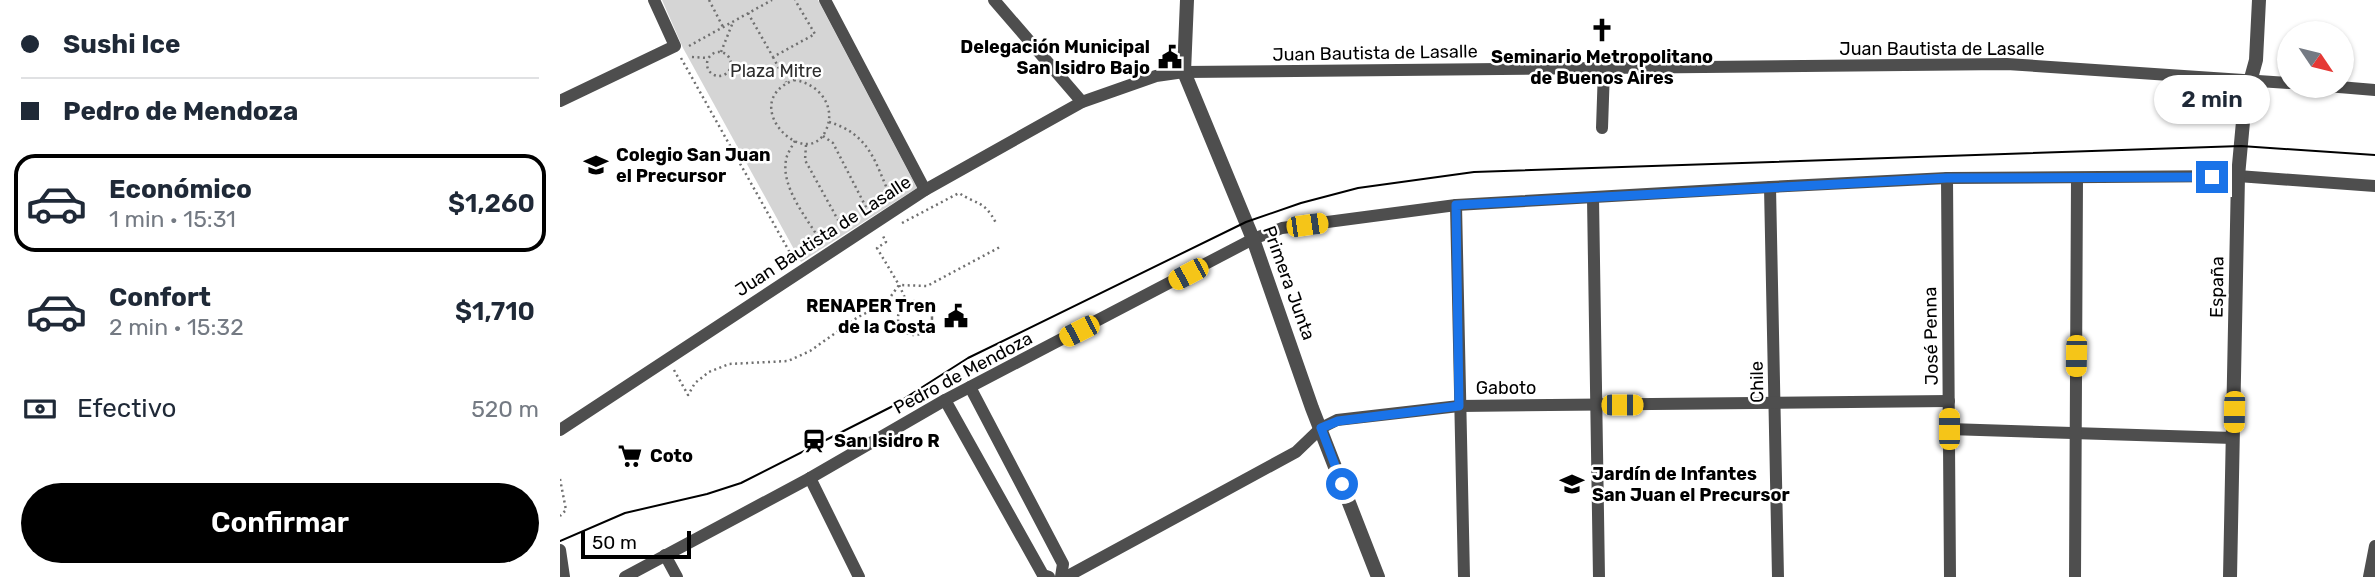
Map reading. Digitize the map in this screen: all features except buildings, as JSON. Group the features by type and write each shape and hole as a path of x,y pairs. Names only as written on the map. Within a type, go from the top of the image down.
{"street":[{"path":"560,101 675,47 654,0"},
{"path":"825,0 925,190"},
{"path":"994,0 1082,102"},
{"name":"Primera Junta","path":"1187,0 1184,72 1253,239 1378,577"},
{"name":"España","path":"2230,577 2238,176 2244,112 2249,80 2256,60 2259,0"},
{"name":"Juan Bautista de Lasalle","path":"560,430 925,190 1082,102 1156,76 1184,72 2007,64 2277,82"},
{"path":"1602,128 1604,69"},
{"path":"2354,88 2375,90"},
{"name":"Pedro de Mendoza","path":"625,577 810,478 945,400 1253,239 1282,228 1456,205 1947,178 2238,176 2375,187"},
{"name":"José Penna","path":"1947,178 1950,577"},
{"path":"2075,577 2077,179"},
{"name":"Chile","path":"1770,187 1778,577"},
{"path":"1593,198 1599,577"},
{"path":"1456,205 1464,577"},
{"path":"970,387 1063,564 1064,577"},
{"path":"945,400 1043,575 1049,577"},
{"name":"Gaboto","path":"1064,577 1296,452 1321,428 1338,421 1459,406 1949,401"},
{"path":"1949,429 2233,438"},
{"path":"810,478 859,577"},
{"path":"2371,574 2375,546"},
{"path":"560,550 562,572"},
{"path":"665,555 677,577"}],"path":[{"path":"709,0 723,27"},
{"path":"689,46 772,0"},
{"path":"773,57 815,34 795,0"},
{"path":"748,13 787,83"},
{"path":"722,52 734,22"},
{"path":"675,47 801,272"},
{"path":"692,57 708,58 714,53 722,52 728,56 731,64 729,71 722,76 714,75 708,70 708,58"},
{"path":"794,80 804,81 821,92 830,116 823,136 817,142 806,145 795,141 781,131 775,122 772,102 778,90 787,83 794,80"},
{"path":"829,122 860,137 872,155 891,197"},
{"path":"823,136 833,144 869,213"},
{"path":"795,141 787,157 785,175 821,242"},
{"path":"806,145 804,160 843,229"},
{"path":"892,228 959,193 981,203 989,210 996,223"},
{"path":"881,233 886,242 877,248 907,302"},
{"path":"899,285 927,286 1000,247"},
{"path":"664,376 675,369 688,395 695,383 709,372 729,364 788,361 810,351 858,317 886,303 899,285"},
{"path":"918,300 931,310 930,326 921,334 909,335 898,322 899,310 907,302 918,300"},
{"path":"560,479 566,510 560,516"}],"green space":[{"name":"Plaza Mitre","path":"662,0 818,0 917,188 801,262 683,48"}],"tram line":[{"path":"560,541 625,513 707,494 741,483 891,407 968,358 1246,222 1301,203 1358,188 1474,172 2241,146 2375,155"}],"place":[{"name":"Seminario Metropolitano de Buenos Aires","path":"1602,30"},
{"name":"Delegación Municipal San Isidro Bajo","path":"1170,57"},
{"name":"Colegio San Juan el Precursor","path":"596,165"},
{"name":"RENAPER Tren de la Costa","path":"956,316"},
{"name":"San Isidro R","path":"814,441"},
{"name":"Coto","path":"630,456"},
{"name":"Jardín de Infantes San Juan el Precursor","path":"1572,484"}],"route":[{"path":"1342,484 1321,428 1338,421 1459,406 1456,205 1947,178 2212,177"}]}
